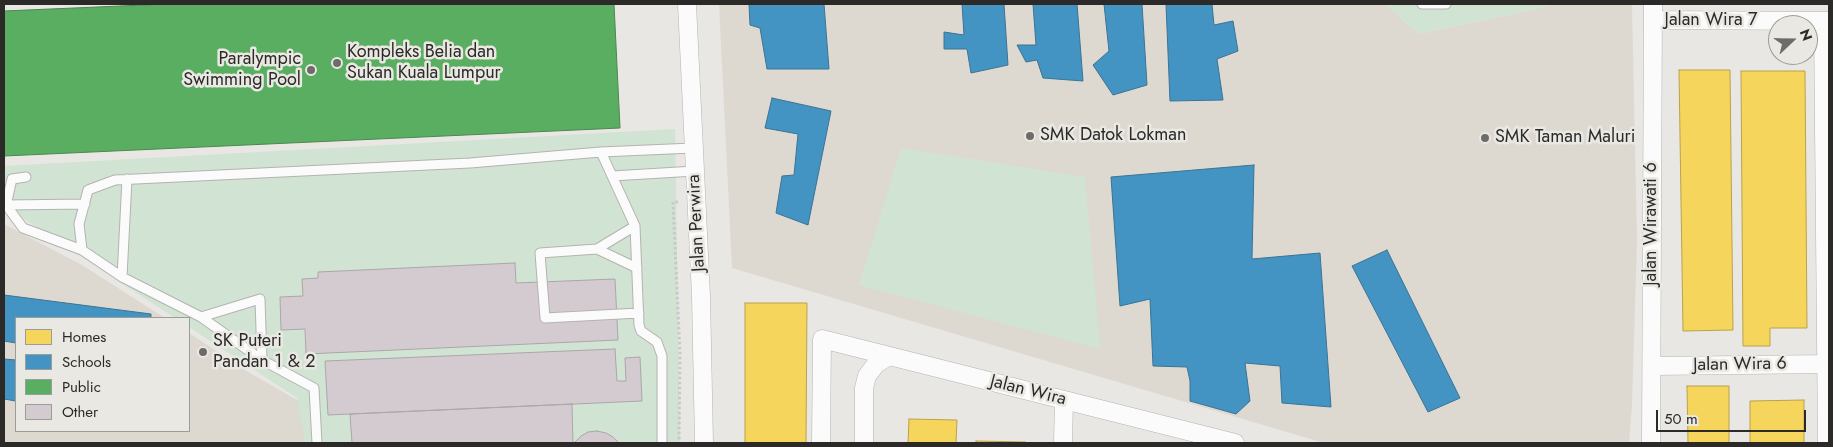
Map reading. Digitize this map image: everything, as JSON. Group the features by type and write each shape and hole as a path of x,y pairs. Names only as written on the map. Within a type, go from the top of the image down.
{"street":[{"name":"Jalan Perwira","path":"687,4 701,296 704,443"},
{"name":"Jalan Wira 7","path":"1653,12 1826,21"},
{"name":"Jalan Wirawati 6","path":"1651,443 1653,12"},
{"path":"1826,21 1827,443"},
{"name":"Jalan Wira","path":"821,443 822,339 1235,443"},
{"path":"864,443 864,388 867,376 876,364 889,356"},
{"name":"Jalan Wira 6","path":"1652,366 1827,364"},
{"path":"1064,400 1064,443"}],"lane":[{"path":"1422,4 1446,4"},
{"path":"82,250 79,224 88,190 115,180 470,163 600,152 693,148"},
{"path":"600,152 635,226 641,331 657,342 660,349 662,443"},
{"path":"612,176 695,171"},
{"path":"26,177 12,179 6,205 23,228 82,250 122,277 201,317 262,360 314,388 317,443"},
{"path":"122,277 127,179"},
{"path":"6,205 85,204"},
{"path":"635,226 597,249 540,253 545,318 639,313"},
{"path":"597,249 637,268"},
{"path":"201,317 260,299 262,360"}],"path":[{"path":"679,443 680,354 673,202 696,200"}],"shaded area":[{"name":"SMK Datok Lokman","path":"719,4 1385,4 1419,34 1552,4 1632,4 1637,241 1629,443 1324,443 732,268"},
{"name":"SK Puteri Pandan 1 & 2","path":"4,224 82,265 163,317 15,317 15,432 190,432 190,334 245,370 304,404 305,443 4,443"}],"green space":[{"path":"1385,4 1552,4 1419,34"},
{"path":"675,129 680,443 305,443 297,398 190,328 190,317 173,317 4,206 4,166"},
{"path":"901,148 1085,177 1100,349 859,285"}],"building: Homes":[{"path":"1679,70 1730,70 1733,330 1683,331"},
{"path":"1741,71 1805,71 1807,328 1770,328 1770,346 1743,346"},
{"path":"745,303 807,303 806,443 745,443"},
{"path":"1687,386 1729,386 1729,443 1688,443"},
{"path":"1804,400 1804,443 1750,443 1750,401"},
{"path":"909,419 957,420 956,443 908,443"},
{"path":"976,441 1026,442 1026,443 976,443"}],"building: Schools":[{"path":"749,4 824,4 829,69 767,69 760,28 750,25"},
{"path":"962,4 1004,4 1008,65 971,73 967,49 944,49 944,32 964,35"},
{"path":"1033,4 1077,4 1083,81 1043,78 1037,60 1026,62 1017,45 1036,45"},
{"path":"1104,4 1142,4 1147,85 1113,95 1093,65 1109,51"},
{"path":"1166,4 1212,4 1214,25 1233,21 1238,51 1217,59 1223,100 1170,101"},
{"path":"772,98 831,111 808,225 776,213 782,176 794,175 798,134 765,128"},
{"path":"1254,165 1252,259 1320,253 1331,407 1282,403 1280,366 1245,363 1250,401 1236,414 1190,401 1190,381 1187,367 1153,366 1150,299 1120,306 1111,177"},
{"path":"1387,250 1460,398 1428,412 1352,266"},
{"path":"4,295 151,314 151,317 15,317 15,343 4,341"},
{"path":"4,359 15,360 15,401 4,399"}],"building: Public":[{"name":"Kompleks Belia dan Sukan Kuala Lumpur","path":"167,4 614,4 620,128 4,156 4,11"}],"building: Other":[{"path":"515,263 516,283 615,279 618,340 306,354 305,329 281,330 280,297 303,296 302,279 318,278 318,272"},
{"path":"615,349 617,381 626,381 625,358 640,357 642,401 328,415 325,361"},
{"path":"572,404 573,443 352,443 350,414"},
{"path":"588,432 606,433 619,443 574,443"}],"place":[{"name":"Kompleks Belia dan Sukan Kuala Lumpur","path":"337,63"},
{"name":"Paralympic Swimming Pool","path":"311,70"},
{"name":"SMK Datok Lokman","path":"1030,136"},
{"name":"SMK Taman Maluri","path":"1485,138"},
{"name":"SK Puteri Pandan 1 & 2","path":"203,352"}]}
